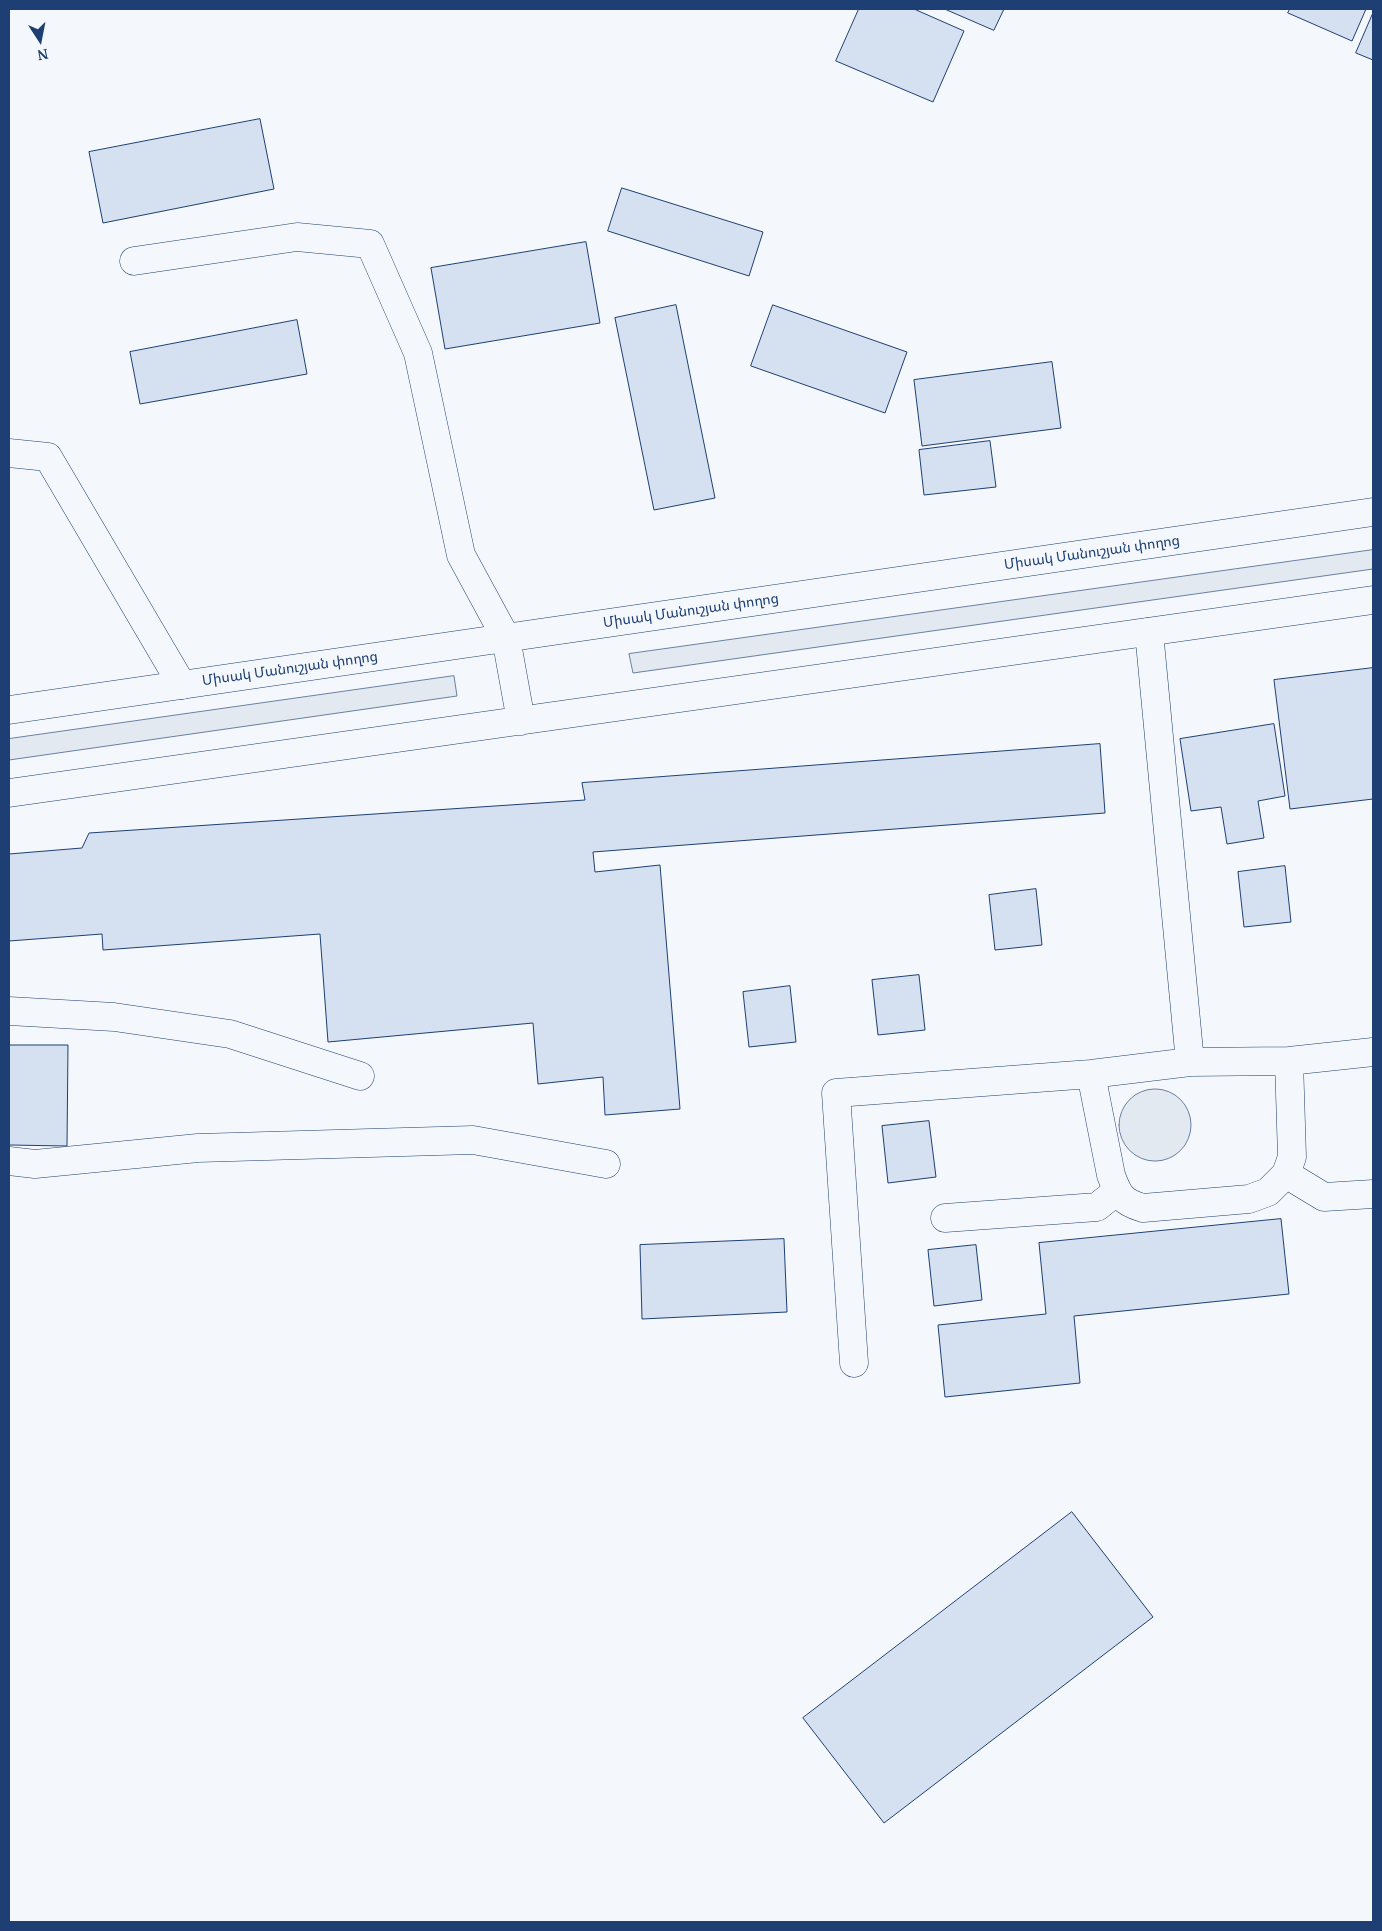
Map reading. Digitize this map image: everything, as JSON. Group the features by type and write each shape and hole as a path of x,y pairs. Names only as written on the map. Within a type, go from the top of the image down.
{"main road":[{"path":"134,262 297,238 370,244 418,353 462,555 506,638 521,721"},
{"path":"9,453 48,457 182,685"},
{"name":"Միսակ Մանուշյան փողոց","path":"9,710 1373,512"},
{"path":"9,793 1373,600"},
{"path":"1149,632 1190,1062"},
{"path":"9,1010 114,1017 230,1034 360,1076"},
{"path":"854,1363 836,1093 1091,1074 1190,1062 1289,1062 1373,1052"},
{"path":"1091,1074 1117,1191 1128,1204 1143,1208 1249,1199 1268,1192 1286,1174 1292,1157 1289,1062"},
{"path":"9,1161 35,1164 198,1148 473,1140 606,1164"},
{"path":"1286,1174 1324,1198 1373,1194"},
{"path":"945,1218 1097,1207 1117,1191"}],"shaded area":[{"path":"1373,550 1373,569 633,673 629,654"},
{"path":"454,676 457,696 9,760 9,739"},
{"path":"1162,1089 1181,1099 1189,1111 1191,1125 1189,1139 1181,1151 1169,1159 1148,1161 1129,1151 1121,1139 1119,1118 1129,1099 1141,1091"}],"building":[{"path":"859,9 914,9 964,31 933,102 836,61"},
{"path":"945,9 1004,9 994,30"},
{"path":"1290,9 1366,9 1352,41 1288,13"},
{"path":"1373,13 1373,60 1356,53"},
{"path":"260,119 274,189 103,223 89,152"},
{"path":"622,188 763,232 749,276 608,231"},
{"path":"586,242 600,323 445,349 431,268"},
{"path":"676,305 715,498 654,510 615,318"},
{"path":"773,305 907,352 885,413 751,366"},
{"path":"297,320 307,374 140,404 130,352"},
{"path":"1052,362 1061,428 922,446 914,380"},
{"path":"990,441 996,487 924,495 919,450"},
{"path":"1373,668 1373,799 1290,809 1274,680"},
{"path":"1274,724 1285,796 1258,801 1264,838 1227,844 1221,807 1191,811 1180,739"},
{"path":"1100,744 1105,813 593,852 595,872 660,865 680,1109 605,1115 603,1077 538,1084 533,1023 328,1042 320,934 103,950 102,934 9,941 9,854 82,848 89,833 585,800 582,783"},
{"path":"1285,866 1291,922 1244,927 1238,872"},
{"path":"1036,889 1042,945 995,950 989,895"},
{"path":"919,975 925,1030 878,1035 872,980"},
{"path":"790,986 796,1042 749,1047 743,992"},
{"path":"9,1045 68,1045 67,1146 9,1145"},
{"path":"929,1121 936,1177 888,1183 882,1126"},
{"path":"1281,1219 1289,1294 1074,1316 1080,1383 945,1397 938,1325 1046,1314 1039,1243"},
{"path":"784,1239 787,1312 642,1319 640,1245"},
{"path":"976,1245 982,1300 934,1306 928,1250"},
{"path":"1072,1512 1153,1617 884,1823 803,1718"}]}
